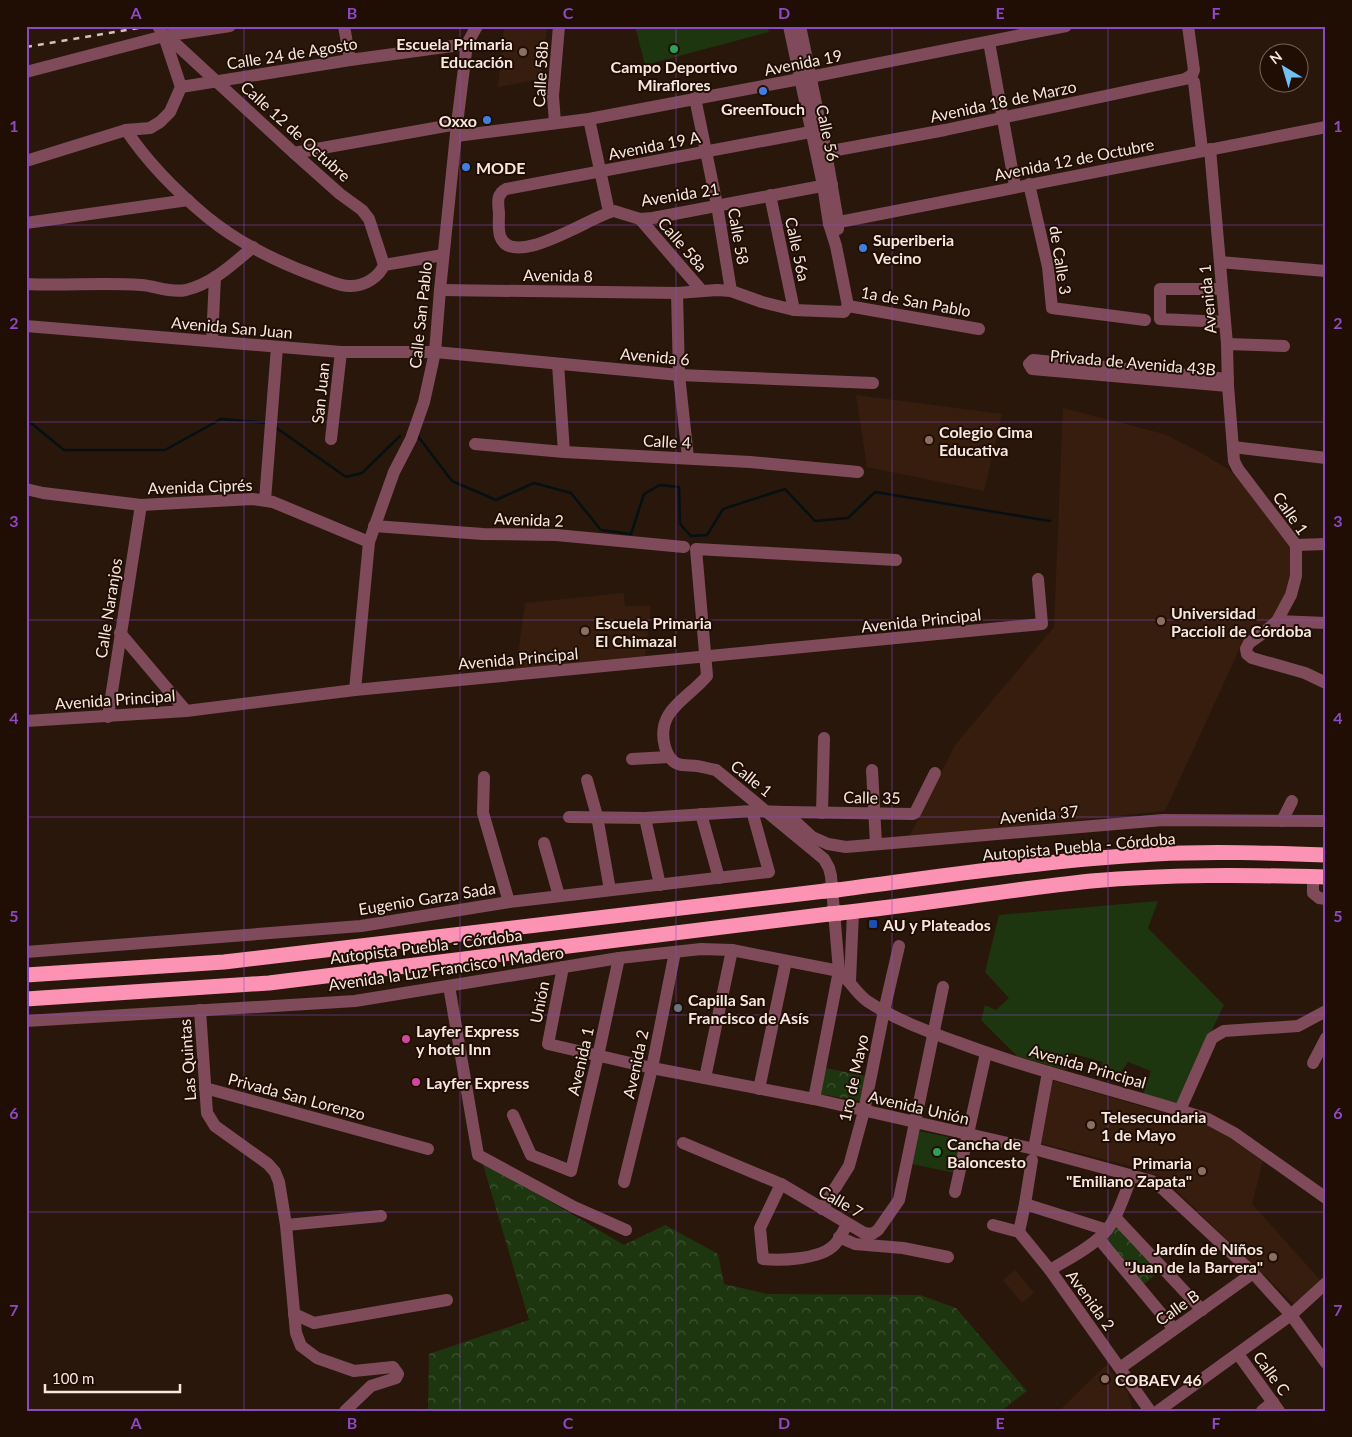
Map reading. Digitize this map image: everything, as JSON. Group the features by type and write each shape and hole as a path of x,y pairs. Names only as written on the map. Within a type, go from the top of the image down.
{"highway":[{"name":"Autopista Puebla - Córdoba","path":"26,975 224,962 1098,858 1156,854 1326,855"},
{"name":"Autopista Puebla - Córdoba","path":"26,999 268,983 1020,890 1126,879 1215,876 1319,877"}],"street":[{"path":"26,72 161,31 230,26"},
{"path":"344,26 350,60"},
{"name":"Calle San Pablo","path":"355,690 369,542 394,472 411,439 424,402 435,352 456,130 468,44 477,26"},
{"name":"Calle 58b","path":"555,123 553,96 559,26"},
{"name":"Calle 56","path":"789,26 806,78"},
{"name":"Calle 56","path":"800,26 806,78 848,306"},
{"name":"Avenida 19","path":"294,153 456,130 589,119 989,42 1006,32 1066,26"},
{"path":"1188,26 1194,70 1190,81"},
{"path":"26,161 126,130 150,128 160,122 170,112 181,86 161,31"},
{"name":"Calle 12 de Octubre","path":"161,31 340,194 362,210 369,219 384,264"},
{"path":"989,42 1015,186"},
{"name":"Calle 24 de Agosto","path":"181,86 468,44"},
{"name":"Avenida 18 de Marzo","path":"826,152 1190,81"},
{"name":"Avenida 1","path":"1190,81 1206,150 1220,262 1233,447"},
{"name":"Calle 58","path":"695,98 732,291"},
{"path":"589,119 609,212"},
{"name":"Avenida 12 de Octubre","path":"834,223 1015,186 1326,128"},
{"path":"126,130 152,163 208,218 253,247 280,262 305,272 350,286 368,283 382,270 384,264 443,255"},
{"name":"Calle 56","path":"816,131 826,152 827,184"},
{"name":"Avenida 19 A","path":"609,212 543,243 521,249 510,247 503,241 500,235 498,198 502,191 506,189 816,131"},
{"name":"Avenida 21","path":"609,212 621,212 640,219 653,218 827,184"},
{"name":"de Calle 3","path":"1029,184 1048,268 1052,308 1145,320"},
{"name":"Calle 56a","path":"770,195 794,310"},
{"path":"26,223 188,200"},
{"name":"Calle 58a","path":"640,219 702,291"},
{"path":"26,284 135,284 170,291 185,290 215,277 253,247"},
{"path":"1220,262 1326,271"},
{"path":"212,341 215,277"},
{"path":"1222,289 1160,289 1160,319 1225,322"},
{"name":"Avenida 8","path":"440,290 732,291"},
{"path":"732,291 762,302 794,310 844,312 848,306"},
{"path":"676,292 679,375 688,458"},
{"name":"1a de San Pablo","path":"848,306 979,329"},
{"name":"Avenida San Juan","path":"26,326 341,352 435,352"},
{"path":"1227,344 1284,346"},
{"path":"265,500 277,347"},
{"name":"San Juan","path":"331,439 341,352"},
{"name":"Avenida 6","path":"435,352 679,375 873,383"},
{"name":"Privada de Avenida 43B","path":"1033,360 1228,382 1032,369 1029,364 1033,360"},
{"path":"558,364 564,452"},
{"name":"Calle 4","path":"475,444 564,452 750,462 858,472"},
{"path":"1233,447 1326,458"},
{"name":"Calle 1","path":"1233,447 1234,461 1238,469 1296,545 1297,566 1294,585 1283,611 1277,621 1249,643 1246,649 1247,654 1252,658 1305,673 1326,683"},
{"name":"Avenida Ciprés","path":"26,489 43,493 140,504 265,500 369,542"},
{"name":"Calle Naranjos","path":"108,717 140,504"},
{"name":"Avenida 2","path":"374,526 483,534 556,535 690,548 896,560"},
{"path":"1296,545 1326,544"},
{"path":"674,760 663,738 665,723 671,708 707,676 706,657 690,548"},
{"name":"Avenida Principal","path":"26,721 186,711 355,690 1042,624 1038,579"},
{"path":"1277,621 1326,623"},
{"path":"120,632 186,711"},
{"path":"822,813 824,738"},
{"name":"Calle 1","path":"632,759 674,760 716,770 824,859 829,868 832,876 839,971 814,1099"},
{"path":"872,770 876,844"},
{"name":"Calle 35","path":"785,812 915,813 935,773"},
{"path":"484,777 483,813 509,902"},
{"path":"588,780 597,816 610,890"},
{"path":"1282,821 1292,801"},
{"path":"569,817 645,818 752,811 785,812"},
{"name":"Eugenio Garza Sada","path":"26,952 361,926 509,902 769,872 752,811"},
{"name":"Avenida 37","path":"785,812 812,837 828,844 846,847 1163,820 1323,823"},
{"path":"701,814 719,878"},
{"path":"645,818 660,884"},
{"path":"544,844 560,896"},
{"path":"1319,877 1313,893 1319,898 1326,899"},
{"path":"841,913 850,981"},
{"name":"1ro de Mayo","path":"822,1209 848,1166 864,1111 899,946"},
{"name":"Avenida la Luz Francisco I Madero","path":"26,1021 355,1000 619,958 701,949 732,950 839,971"},
{"path":"705,1078 732,950"},
{"name":"Avenida 2","path":"624,1182 652,1068 675,952"},
{"name":"Avenida 1","path":"513,1115 532,1155 571,1171 619,958"},
{"path":"759,1089 786,960"},
{"name":"Unión","path":"548,1044 563,967"},
{"name":"Avenida Principal","path":"839,971 850,981 857,993 884,1011 934,1033 986,1053 1208,1119 1223,1126 1326,1198"},
{"path":"449,986 478,1155 574,1207 626,1230"},
{"path":"916,1123 943,987"},
{"name":"Las Quintas","path":"200,1010 207,1113 215,1126 268,1164 275,1172 279,1182 286,1225 294,1314"},
{"path":"1180,1110 1212,1038 1218,1033 1224,1030 1298,1026 1326,1011"},
{"path":"1313,1063 1326,1038"},
{"name":"Avenida Unión","path":"548,1044 652,1068 814,1099 967,1134 1033,1154 1152,1182 1164,1190 1253,1273 1291,1315 1326,1363"},
{"path":"955,1192 986,1053"},
{"path":"993,1224 1019,1232 1026,1204 1048,1072"},
{"name":"Privada San Lorenzo","path":"205,1088 428,1149"},
{"name":"Calle 7","path":"683,1143 781,1184 847,1224 864,1233 872,1234 878,1230 899,1200 916,1123"},
{"path":"1050,1270 1103,1234 1115,1217 1132,1176"},
{"path":"781,1184 760,1228 763,1259 772,1260 814,1256 833,1247 847,1224"},
{"path":"1026,1204 1103,1234 1174,1329"},
{"path":"286,1225 381,1216"},
{"path":"1115,1217 1202,1310"},
{"name":"Avenida 2","path":"1019,1232 1050,1270 1150,1411"},
{"path":"839,1237 855,1244 903,1248 948,1257"},
{"name":"Calle B","path":"1120,1368 1253,1273"},
{"path":"1158,1411 1291,1315 1326,1283"},
{"path":"294,1314 314,1323 447,1300"},
{"path":"294,1314 296,1333 300,1346 317,1358 354,1372 393,1367 397,1370 396,1378 371,1386 345,1411"},
{"name":"Calle C","path":"1238,1354 1276,1407"},
{"path":"1262,1411 1276,1407"}],"shaded area":[{"name":"Escuela Primaria Educación","path":"504,26 547,26 541,79 498,87"},
{"name":"Colegio Cima Educativa","path":"856,395 1002,414 984,491 867,467"},
{"name":"Universidad Paccioli de Córdoba","path":"1063,408 1164,434 1228,469 1257,498 1295,553 1292,582 1275,615 1240,648 1165,811 909,837 955,745 1054,627"},
{"name":"Escuela Primaria El Chimazal","path":"624,593 625,606 651,606 645,656 516,669 525,603"},
{"path":"1051,1080 1209,1126 1263,1161 1252,1204 1321,1281 1295,1305 1162,1177 1126,1165 1040,1143"},
{"path":"1015,1270 1034,1293 1022,1303 1003,1280"},
{"name":"COBAEV 46","path":"1106,1365 1128,1393 1133,1411 1059,1411"}],"green space":[{"name":"Campo Deportivo Miraflores","path":"635,26 767,26 769,32 645,65"},
{"path":"1158,901 1148,928 1224,1005 1177,1103 1143,1094 1151,1071 1128,1062 1119,1075 1101,1069 1102,1062 1071,1053 1066,1070 1017,1056 981,1020 985,1005 996,1010 1009,998 985,972 999,915"},
{"path":"825,1068 866,1076 861,1101 820,1094"},
{"name":"Cancha de Baloncesto","path":"919,1131 962,1140 955,1173 912,1164"},
{"path":"482,1161 624,1245 665,1225 718,1254 724,1284 767,1294 920,1295 956,1308 1027,1391 1001,1411 428,1411 429,1354 529,1320"},
{"path":"1118,1224 1161,1270 1143,1285 1106,1241"}],"waterway":[{"path":"26,419 64,450 165,450 221,419 268,423"},
{"path":"275,427 346,477 362,473 400,436"},
{"path":"417,435 452,481 496,500 534,483 571,493 601,530 631,534 644,494 660,485 679,487 680,524 691,536 707,535 723,509 785,489 815,521 848,518 875,492 1050,521"}],"railway":[{"path":"26,47 151,26"}],"place":[{"name":"Campo Deportivo Miraflores","path":"674,49"},
{"name":"Escuela Primaria Educación","path":"523,52"},
{"name":"GreenTouch","path":"763,91"},
{"name":"Oxxo","path":"487,120"},
{"name":"MODE","path":"466,167"},
{"name":"Superiberia Vecino","path":"863,248"},
{"name":"Colegio Cima Educativa","path":"929,440"},
{"name":"Universidad Paccioli de Córdoba","path":"1161,621"},
{"name":"Escuela Primaria El Chimazal","path":"585,631"},
{"name":"AU y Plateados","path":"873,924"},
{"name":"Capilla San Francisco de Asís","path":"678,1008"},
{"name":"Layfer Express y hotel Inn","path":"406,1039"},
{"name":"Layfer Express","path":"416,1082"},
{"name":"Telesecundaria 1 de Mayo","path":"1091,1125"},
{"name":"Cancha de Baloncesto","path":"937,1152"},
{"name":"Primaria \"Emiliano Zapata\"","path":"1202,1171"},
{"name":"Jardín de Niños \"Juan de la Barrera\"","path":"1273,1257"},
{"name":"COBAEV 46","path":"1105,1379"}]}
